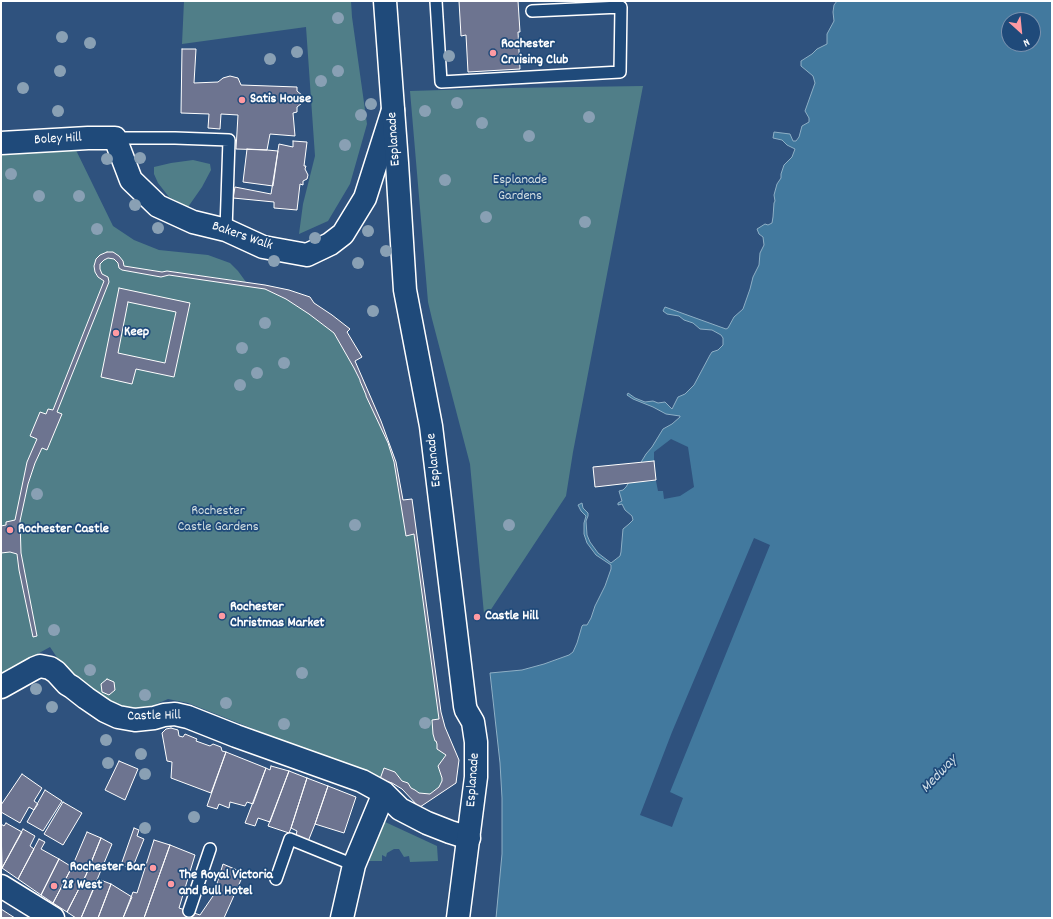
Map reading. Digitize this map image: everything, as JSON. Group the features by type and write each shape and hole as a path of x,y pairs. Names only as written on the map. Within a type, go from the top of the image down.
{"street":[{"name":"Esplanade","path":"385,1 405,290 431,426 465,706 473,722 476,742 476,777 458,918"},
{"name":"Bakers Walk","path":"115,138 131,180 158,206 193,222 226,230 263,247 307,255 330,244 343,234 365,198 393,110"},
{"name":"Boley Hill","path":"1,143 115,138"},
{"name":"Castle Hill","path":"1,687 35,668 46,666 86,698 105,711 118,717 139,720 175,714 188,717 236,736 362,781 384,793 400,810 427,823 469,838"},
{"path":"342,918 354,865 384,793"},
{"path":"1,886 53,918"}],"lane":[{"path":"436,1 441,82 620,72 621,7 532,11"},
{"path":"115,138 229,140 226,230"},
{"path":"276,879 290,839 354,865"},
{"path":"189,911 210,849"}],"green space":[{"path":"184,1 351,1 367,124 350,184 328,221 299,234 303,204 315,156 306,27 182,44"},
{"name":"Esplanade Gardens","path":"643,86 573,452 566,496 488,614 484,614 470,464 428,302 410,91"},
{"path":"73,144 113,226 134,240 159,250 208,255 230,263 246,282 124,266 107,252 100,255 96,259 94,266 98,277 104,281 53,410 48,409 27,462 15,520 1,526 1,151"},
{"path":"193,160 210,164 211,170 202,187 188,207 169,197 158,183 154,174 154,167"},
{"name":"Rochester Castle Gardens","path":"108,258 114,259 118,263 119,268 122,270 161,277 169,275 265,289 286,299 334,333 354,368 391,452 396,471 406,536 414,534 439,719 433,734 435,741 446,755 438,766 442,781 439,787 430,794 419,793 411,788 408,783 402,781 395,772 384,768 380,779 188,703 168,699 138,712 133,712 95,696 62,665 50,647 1,674 1,553 10,552 17,554 33,637 36,637 21,553 20,521 28,484 35,463 42,448 47,450 57,412 109,282 102,274 100,269 100,264"},
{"path":"383,821 437,846 438,861 410,862 409,856 404,857 399,849 394,849 387,853 386,857 382,855 382,861 369,861"}],"water":[{"name":"Medway","path":"837,1 1052,1 1052,918 496,918 502,854 502,798 500,763 490,673 522,670 569,655 573,652 582,626 587,625 591,618 605,586 611,565 596,555 587,543 584,534 584,523 586,516 578,505 582,503 583,508 588,513 586,521 587,535 590,542 598,553 611,563 620,556 623,529 633,520 632,516 625,510 622,504 618,505 618,503 622,501 619,491 626,487 663,429 680,417 666,414 627,395 628,393 645,402 665,402 672,409 678,397 685,394 694,385 712,352 718,350 723,345 723,338 721,335 712,330 700,329 693,323 684,320 679,316 667,314 663,311 665,307 726,329 734,317 743,309 753,277 759,265 760,253 764,245 763,237 759,234 757,229 765,224 768,225 772,223 775,201 774,195 777,184 781,178 784,165 792,157 795,149 787,145 782,140 773,138 774,132 790,134 793,141 796,141 799,137 802,126 809,122 809,118 805,111 815,83 813,76 801,66 801,61 817,49 827,44 827,34 834,21 834,5"}],"pier":[{"path":"671,439 688,447 694,487 680,496 664,499 663,491 658,491 656,481 626,483 640,462 654,461 654,452"},
{"path":"754,538 770,545 670,792 683,798 672,827 640,815 672,732"}],"building":[{"name":"Rochester Cruising Club","path":"459,1 518,1 520,69 468,72 466,35 461,36"},
{"name":"Satis House","path":"182,49 196,49 194,83 218,82 223,78 230,76 238,78 241,85 297,87 297,91 303,96 302,103 297,107 297,112 293,113 295,136 270,134 267,150 236,149 238,115 221,114 220,129 208,128 209,114 181,113"},
{"path":"293,141 307,142 304,166 306,166 305,169 308,175 307,179 303,181 303,185 300,184 297,210 274,208 274,202 233,198 235,187 271,194 279,144 293,147"},
{"path":"247,149 278,151 273,186 243,182"},
{"name":"Rochester Castle","path":"107,252 113,252 119,256 123,261 124,266 265,285 289,290 310,297 314,303 350,329 347,332 362,357 355,361 381,421 396,462 403,500 412,499 441,712 445,727 459,760 456,783 420,807 402,789 392,783 380,779 384,768 395,772 402,781 408,783 411,788 419,793 430,794 439,787 442,781 438,766 446,755 437,749 437,744 433,734 432,720 439,719 414,534 406,536 394,462 388,443 360,380 334,333 286,299 265,289 169,275 161,277 122,270 119,268 118,263 114,259 108,258 100,264 102,274 108,277 109,282 57,412 62,414 47,450 42,448 35,463 28,484 20,521 21,553 37,636 33,637 17,554 10,552 1,553 1,526 6,525 6,522 15,520 27,462 37,439 30,436 40,412 46,414 48,409 53,410 104,281 98,277 95,272 94,266 96,259 100,255"},
{"name":"Keep","path":"119,288 190,303 174,377 136,369 132,384 101,377","holes":["128,302 176,312 165,363 118,353"]},
{"path":"654,461 656,480 595,487 593,467"},
{"path":"107,679 114,682 115,690 109,695 102,692 101,684"},
{"path":"171,728 178,730 179,736 183,737 185,734 197,739 196,741 210,746 213,744 221,747 222,751 226,752 211,793 171,778 172,762 167,761 162,733 166,729"},
{"path":"226,752 266,768 253,804 247,802 245,806 230,802 229,808 219,804 217,809 207,806"},
{"path":"119,761 138,769 125,800 105,790"},
{"path":"271,766 289,771 270,822 258,818 255,826 245,823 266,768 270,770"},
{"path":"289,771 307,778 289,833 268,826"},
{"path":"22,774 42,788 34,801 38,804 34,810 29,807 20,823 1,812 1,805"},
{"path":"307,778 328,786 307,844 300,842 301,837 296,835 297,831 291,828"},
{"path":"328,786 356,797 344,833 315,824"},
{"path":"45,790 62,801 43,831 27,822"},
{"path":"63,802 82,813 63,845 44,834"},
{"path":"6,823 22,832 2,868 1,824 4,826"},
{"path":"134,828 139,830 137,836 144,839 132,869 121,865"},
{"path":"23,829 35,836 30,846 34,849 18,879 2,868"},
{"path":"87,832 101,838 86,875 67,912 53,903 72,867"},
{"path":"101,838 112,844 81,918 76,918 67,912 86,875"},
{"path":"39,839 45,842 41,849 59,859 41,895 18,879"},
{"name":"Rochester Bar","path":"154,840 170,845 144,918 123,918 133,892 137,893"},
{"name":"The Royal Victoria and Bull Hotel","path":"170,845 195,855 179,908 200,915 213,896 223,864 244,873 224,918 144,918"},
{"name":"28 West","path":"59,859 72,867 53,903 41,895"},
{"path":"98,879 111,884 98,918 81,918"},
{"path":"111,884 132,897 123,918 98,918"},
{"path":"1,909 15,918 1,918"}],"place":[{"name":"Rochester Cruising Club","path":"493,53"},
{"name":"Satis House","path":"242,100"},
{"name":"Keep","path":"116,333"},
{"name":"Rochester Castle","path":"10,530"},
{"name":"Rochester Christmas Market","path":"222,616"},
{"name":"Castle Hill","path":"477,617"},
{"name":"Rochester Bar","path":"153,868"},
{"name":"The Royal Victoria and Bull Hotel","path":"171,884"},
{"name":"28 West","path":"54,886"}]}
